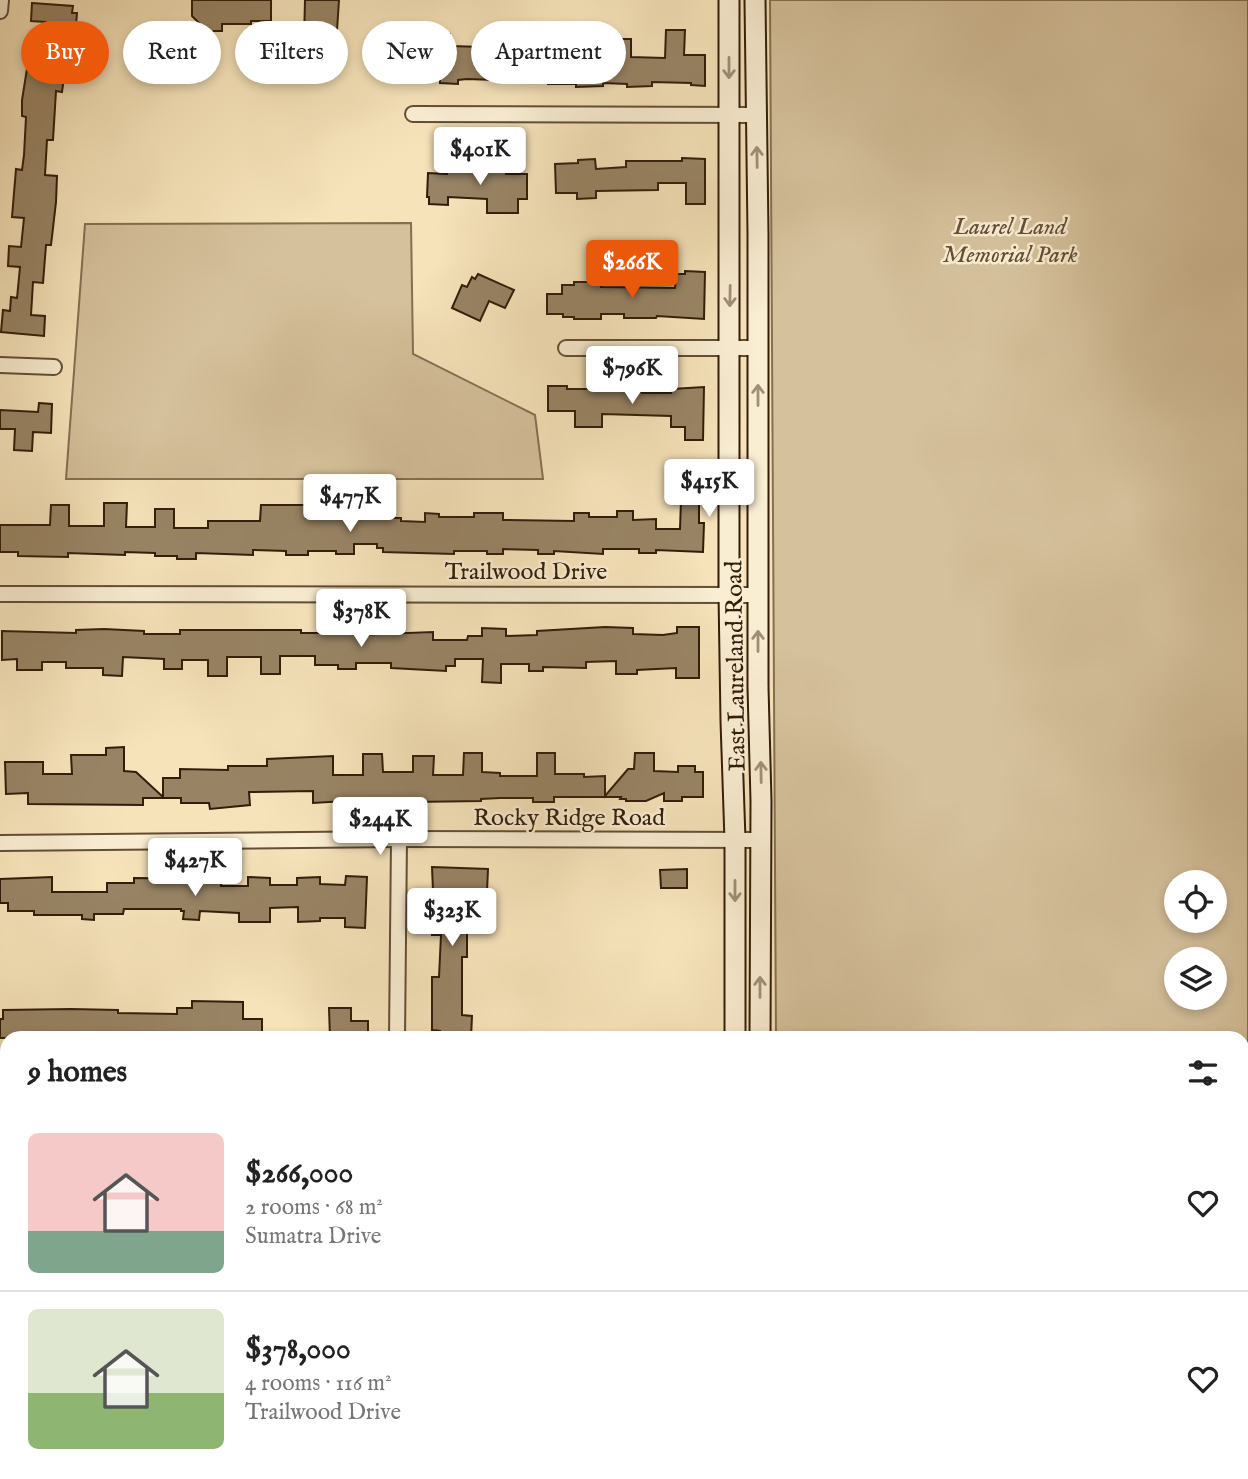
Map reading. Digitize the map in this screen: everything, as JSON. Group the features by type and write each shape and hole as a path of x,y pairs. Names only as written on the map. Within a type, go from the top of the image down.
{"main road":[{"name":"East Laureland Road","path":"729,0 730,721 735,840 735,1031"},
{"name":"East Laureland Road","path":"755,0 760,1031"}],"street":[{"path":"0,11 1,0"},
{"path":"413,114 757,116"},
{"path":"566,348 758,348"},
{"path":"0,365 54,367"},
{"name":"Trailwood Drive","path":"0,594 758,594"},
{"path":"397,1031 399,839"},
{"name":"Rocky Ridge Road","path":"0,843 399,839 761,841"}],"green space":[{"name":"Laurel Land Memorial Park","path":"770,0 1248,0 1248,1031 776,1031"},
{"path":"411,223 413,354 535,415 543,479 66,479 85,224"}],"building":[{"path":"192,0 271,0 271,21 235,21 235,24 222,24 222,31 221,21 197,21 192,16"},
{"path":"305,0 339,0 338,21 304,21"},
{"path":"32,3 73,6 72,13 77,13 76,21 31,21"},
{"path":"666,30 685,30 684,55 705,55 705,86 652,82 652,86 627,87 626,39 631,39 631,57 665,58"},
{"path":"457,46 471,47 471,79 458,80 458,84 457,84"},
{"path":"25,84 63,84 62,92 56,91 53,140 47,140 45,175 57,176 51,245 46,245 43,283 33,282 31,315 45,316 44,336 1,332 3,310 10,311 11,297 17,298 20,267 8,266 9,246 21,247 24,218 12,217 16,169 22,170 24,155 26,117 22,116"},
{"path":"576,84 603,84 603,86 576,87"},
{"path":"487,158 506,158 506,174 527,174 527,199 518,199 518,213 487,213 487,199 448,197 448,205 429,204 428,173 447,174 448,168 487,170"},
{"path":"682,158 705,159 705,204 686,204 686,183 658,183 658,190 596,191 596,198 577,199 577,193 556,193 555,164 595,159 596,169 626,167 626,161 682,161"},
{"path":"685,271 705,272 704,319 657,316 624,318 624,314 601,314 601,319 574,319 563,317 563,314 547,314 547,294 562,294 562,285 591,282 601,284 601,287 675,288 676,274 685,274"},
{"path":"478,274 514,290 505,308 489,301 480,321 452,308 462,285 467,287 472,277 475,279"},
{"path":"548,386 567,386 567,389 612,389 612,386 638,386 642,393 671,393 672,389 704,387 703,440 685,440 685,427 671,427 671,416 602,414 602,427 575,427 575,411 548,411"},
{"path":"39,403 52,404 51,433 33,432 32,451 14,450 15,429 0,429 0,410 38,412"},
{"path":"365,497 385,497 385,518 401,518 401,521 425,522 425,513 439,514 439,517 474,517 474,513 503,513 503,520 574,521 574,513 589,513 589,517 617,517 617,511 633,511 633,520 656,519 656,529 680,529 681,500 699,500 699,523 704,523 703,552 656,550 656,553 639,553 639,549 603,549 603,554 554,551 554,554 538,554 538,550 503,549 503,554 454,551 454,554 383,552 383,548 377,548 377,544 354,544 354,554 308,551 308,555 286,555 286,551 253,550 253,555 196,553 196,559 155,556 155,553 68,553 68,557 18,556 18,552 0,552 0,525 50,525 51,505 69,505 69,526 104,526 104,503 127,503 126,527 155,527 155,509 174,509 174,528 208,528 208,521 260,521 261,505 306,505 306,518 365,519"},
{"path":"677,627 699,627 699,678 676,678 676,668 616,674 616,661 586,662 586,668 543,667 543,671 529,671 529,664 501,664 501,683 482,682 483,659 455,659 455,666 446,666 446,671 391,668 391,663 356,663 356,669 338,669 338,665 315,665 315,656 280,656 280,674 261,674 261,657 227,657 227,676 208,676 208,660 182,660 182,669 164,669 164,659 123,657 122,676 103,675 103,668 66,668 66,662 42,662 42,670 17,670 17,659 2,660 2,631 76,633 76,630 104,629 144,631 144,634 180,634 180,630 301,630 301,633 337,633 337,630 356,630 356,635 433,632 433,640 467,640 468,636 482,636 482,628 506,629 506,636 537,635 537,631 633,628 633,634 663,635 677,633"},
{"path":"124,747 124,771 136,772 163,797 163,778 180,778 180,769 228,770 228,766 267,766 267,759 333,756 333,775 363,775 363,754 382,754 383,772 413,772 413,756 434,756 433,775 463,775 464,753 482,753 482,772 500,773 500,776 537,776 537,753 555,753 555,774 605,776 605,796 628,769 634,769 635,753 654,753 654,771 678,772 678,766 695,766 695,772 703,772 703,797 682,797 682,801 664,801 664,793 646,801 626,801 620,799 621,797 554,797 554,802 533,802 533,798 500,798 481,801 413,802 413,799 381,799 381,803 363,803 363,800 313,803 313,791 249,792 250,805 210,809 209,803 181,803 181,798 143,798 143,805 28,804 28,793 6,794 5,762 43,762 43,774 72,774 71,755 106,755 106,748"},
{"path":"432,867 488,869 487,892 456,891 455,915 467,916 467,957 462,957 462,1015 472,1016 471,1031 432,1030 432,977 439,977 441,935 432,935"},
{"path":"687,869 687,888 661,888 660,870"},
{"path":"346,876 367,877 365,928 345,927 345,918 320,918 320,921 298,922 298,907 270,908 270,922 239,922 239,913 200,911 199,920 183,919 184,911 181,909 124,909 123,914 94,914 94,920 82,919 82,915 34,915 34,911 8,911 8,903 0,903 0,879 52,877 52,892 107,892 107,883 134,883 134,878 222,879 221,886 248,886 248,877 270,878 270,885 297,885 297,878 320,877 320,884 345,885"},
{"path":"192,1001 243,1002 243,1019 262,1019 262,1031 0,1031 3,1010 118,1010 118,1013 177,1014 177,1008 192,1008"},
{"path":"329,1008 351,1008 351,1021 368,1021 368,1031 330,1031"}]}
